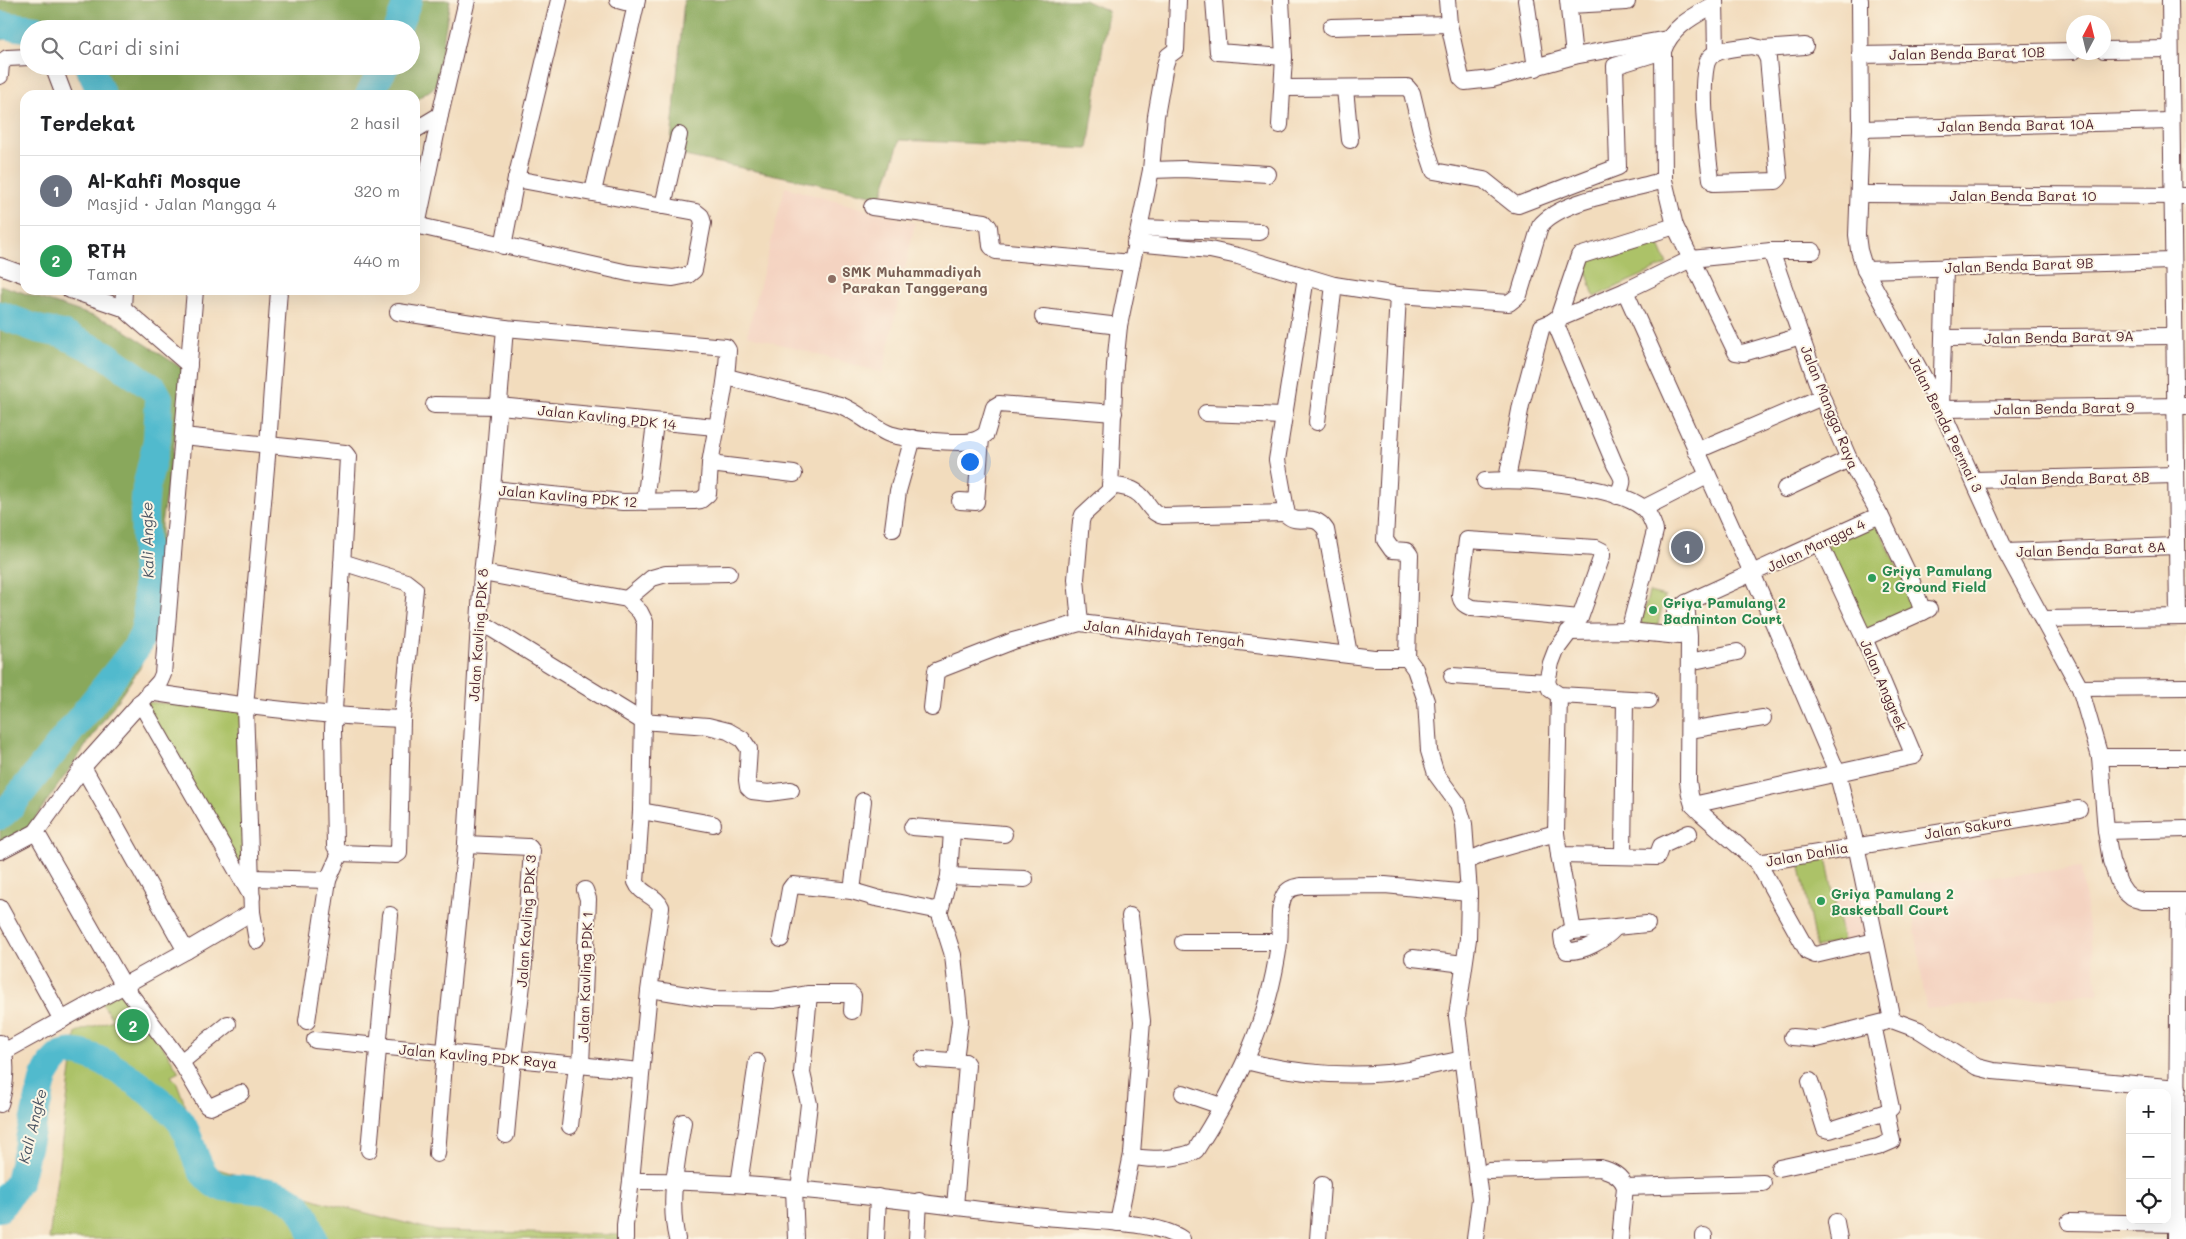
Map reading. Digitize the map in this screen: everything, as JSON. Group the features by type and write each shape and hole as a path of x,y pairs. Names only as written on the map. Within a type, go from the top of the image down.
{"street":[{"path":"420,207 467,0"},
{"path":"503,246 516,179 559,0"},
{"path":"593,192 637,2 618,0"},
{"path":"1080,623 1076,579 1081,521 1083,515 1108,493 1110,485 1115,365 1120,326 1151,170 1156,116 1165,65 1168,56 1176,50 1178,0"},
{"path":"1214,0 1218,52 1284,57"},
{"path":"1280,124 1280,104 1284,88 1281,0"},
{"path":"1447,0 1449,24 1462,78 1466,82 1492,79 1574,56 1665,45"},
{"path":"1526,0 1536,68"},
{"name":"Jalan Benda Permai 3","path":"1860,0 1861,129 1858,235 1859,250 1865,270 1942,409 2006,552 2080,688 2100,758 2106,830 2111,861 2118,883 2132,898 2143,901 2182,901"},
{"path":"2042,619 2182,617 2175,475 2180,406 2173,336 2172,261 2179,196 2170,121 2170,0"},
{"path":"1574,56 1568,2 1627,2"},
{"path":"1284,88 1407,87 1412,93 1422,135 1434,171 1484,180 1514,204 1518,205 1618,167 1615,66 1665,45 1687,21 1715,2"},
{"path":"1715,2 1716,53"},
{"path":"1331,27 1449,24"},
{"path":"1665,45 1664,180 1675,226 1736,352 1743,354 1801,336"},
{"path":"1763,49 1768,59 1779,178 1777,181 1715,183 1712,181 1706,127 1704,75 1708,60 1716,53 1751,46 1763,49 1805,46"},
{"path":"2111,50 2170,49"},
{"name":"Jalan Benda Barat 10B","path":"1860,55 2066,51"},
{"path":"0,76 1,64 7,58 20,58"},
{"path":"56,75 62,90"},
{"path":"1345,89 1350,140"},
{"path":"420,127 440,115"},
{"name":"Jalan Benda Barat 10A","path":"1861,129 2170,121"},
{"path":"663,206 679,135"},
{"path":"1151,170 1184,169 1268,174"},
{"path":"420,226 628,273 681,278 694,270 703,223 702,216 696,212 516,179"},
{"path":"1138,235 1238,256 1334,285 1398,295 1505,303 1513,302 1519,295 1540,226 1546,218 1568,206 1664,180"},
{"name":"Jalan Benda Barat 10","path":"1860,194 2179,196"},
{"path":"872,207 985,222 989,226 991,246 996,251 1132,262"},
{"path":"1616,496 1623,478 1615,465 1556,319 1579,256 1675,226"},
{"path":"1138,235 1260,232"},
{"path":"1508,480 1521,405 1542,326 1625,291 1691,259 1771,251 1812,250"},
{"name":"Jalan Mangga Raya","path":"1771,251 1822,397 1849,459 1880,515 1926,610 1864,638"},
{"name":"Jalan Benda Barat 9B","path":"1865,270 2172,261"},
{"path":"0,266 20,273"},
{"path":"1942,409 1944,267"},
{"path":"1306,277 1282,416 1277,460 1286,513 1294,520 1314,519 1320,522 1326,530 1349,654"},
{"path":"1317,422 1334,285"},
{"path":"1625,291 1752,574 1836,772 1856,845 1892,1020"},
{"path":"85,295 123,308 189,365"},
{"path":"123,308 124,295"},
{"path":"0,852 36,832 82,767 160,680 163,674 195,295"},
{"path":"257,941 252,905 253,878 245,707 268,445 279,295"},
{"path":"1398,295 1385,540 1392,550 1407,551 1410,555 1407,658 1416,669 1426,701 1429,751 1436,774 1458,804 1464,824 1469,893 1468,939 1457,1016 1480,1200 1476,1239"},
{"path":"398,312 505,328 726,347 727,377 710,464 794,474"},
{"path":"1044,317 1120,326"},
{"name":"Jalan Kavling PDK 8","path":"437,1154 445,1051 466,844 482,573 500,406 505,328"},
{"name":"Jalan Benda Barat 9A","path":"1944,338 2173,336"},
{"path":"727,377 840,405 853,410 887,433 913,438 956,442 972,441 986,434 994,407 998,404 1114,412"},
{"path":"1696,451 1822,397"},
{"name":"Jalan Kavling PDK 14","path":"434,404 500,406 716,428"},
{"name":"Jalan Benda Barat 9","path":"1942,409 2180,406"},
{"path":"1206,413 1282,416"},
{"name":"Jalan Kavling PDK 12","path":"645,502 655,423"},
{"path":"183,436 347,455 334,716 335,846 340,853"},
{"path":"893,529 898,491 913,438"},
{"path":"960,501 976,502 981,438"},
{"path":"1785,489 1849,459"},
{"name":"Jalan Kavling PDK 12","path":"492,489 645,502 694,501 705,498 709,490 710,464"},
{"name":"Jalan Benda Barat 8B","path":"1974,480 2175,475"},
{"path":"1644,508 1707,476"},
{"path":"1485,481 1508,480 1589,488 1616,496 1644,508 1655,531 1629,631"},
{"path":"1110,485 1128,488 1136,492 1152,512 1163,516 1286,513"},
{"name":"Jalan Mangga 4","path":"1686,603 1820,544 1880,515"},
{"path":"1580,618 1466,606 1461,601 1460,595 1467,540 1600,550 1602,556 1580,618 1556,650 1547,682 1550,689 1559,695 1648,700"},
{"name":"Jalan Anggrek","path":"1820,544 1864,638 1914,756 1836,772"},
{"name":"Jalan Benda Barat 8A","path":"2006,552 2177,546"},
{"path":"340,853 399,853 402,719 416,589 406,582 342,562"},
{"path":"482,573 627,599 640,612 646,628 641,811 636,882 639,889 657,901 661,907 640,1071 625,1239"},
{"path":"627,599 652,578 666,574 730,573"},
{"path":"1670,634 1676,610 1686,603 1689,636 1688,782 1693,805 1758,863 1811,954 1815,955 1875,942"},
{"path":"479,621 642,722 708,726 728,731 742,739 748,749 747,780 748,787 752,791 769,793 791,790"},
{"name":"Jalan Alhidayah Tengah","path":"932,708 935,674 938,670 1013,641 1080,623 1374,658 1407,658"},
{"path":"1568,632 1629,631 1689,636"},
{"path":"1689,662 1737,652"},
{"path":"1452,676 1547,682"},
{"path":"2080,688 2186,687"},
{"path":"1559,695 1556,833 1573,931 1566,932 1562,936 1563,943 1567,951 1574,951 1597,942 1615,928 1647,924"},
{"path":"144,697 334,716 402,719"},
{"path":"144,697 252,905"},
{"path":"1623,856 1625,699"},
{"path":"1689,730 1763,718"},
{"path":"2100,758 2186,757"},
{"path":"82,767 186,951"},
{"path":"1693,805 1836,772"},
{"path":"852,891 862,801"},
{"name":"Jalan Sakura","path":"1856,845 2079,808"},
{"path":"641,811 713,824"},
{"path":"912,827 1004,834"},
{"path":"2106,830 2186,829"},
{"path":"938,911 941,910 949,876 952,831"},
{"path":"36,832 124,986 180,1062 208,1107 241,1093"},
{"path":"1467,861 1488,852 1556,833"},
{"path":"1559,855 1657,857 1661,846 1690,833"},
{"name":"Jalan Kavling PDK 3","path":"466,844 529,847 532,851 523,976 512,1059"},
{"name":"Jalan Dahlia","path":"1758,863 1856,845"},
{"path":"307,1021 328,880 340,853"},
{"path":"949,876 1025,879"},
{"path":"253,878 328,880"},
{"path":"1132,1154 1137,1158 1170,1158 1194,1152 1246,1061 1264,1013 1279,942 1283,898 1286,893 1295,887 1385,884 1469,893"},
{"path":"781,939 791,886 852,891 938,911"},
{"name":"Jalan Kavling PDK 1","path":"570,1126 579,1065 588,899 585,890"},
{"path":"2069,1222 2179,1233 2181,1161 2178,1088 2182,901"},
{"path":"1,1098 2,1049 62,1020 186,951 252,905"},
{"path":"0,908 62,1020"},
{"path":"938,911 953,955 960,1022 955,1060"},
{"path":"369,1150 390,915"},
{"path":"1118,1223 1132,1154 1142,1021 1130,916"},
{"path":"1183,942 1279,942"},
{"path":"1413,958 1464,964"},
{"path":"650,989 712,999 773,1000 809,994 852,994 852,1011"},
{"path":"796,1239 797,1189 809,1104 802,1073 809,994"},
{"path":"1792,1037 1817,1039 1892,1020 1919,1030 1977,1067 1993,1071 2178,1088"},
{"path":"180,1062 228,1024"},
{"path":"1810,1081 1826,1130 1886,1112 1891,1108 1873,1025"},
{"name":"Jalan Kavling PDK Raya","path":"315,1040 640,1071"},
{"path":"506,1135 512,1059"},
{"path":"923,1059 955,1060 966,1063 955,1206"},
{"path":"1246,1061 1269,1067 1324,1074 1351,1075 1389,1073 1463,1059"},
{"path":"739,1184 757,1062"},
{"path":"1183,1093 1221,1106"},
{"path":"1779,1168 1878,1147 1891,1142 1893,1138 1886,1112"},
{"path":"677,1239 674,1212 674,1180 683,1122"},
{"path":"1489,1171 1600,1168 1613,1172 1623,1182 1625,1187 1620,1239"},
{"path":"631,1181 674,1180 739,1184 919,1201 1046,1217 1118,1223 1175,1237"},
{"path":"1625,1187 1763,1183"},
{"path":"1318,1239 1322,1185"},
{"path":"876,1239 878,1197"},
{"path":"917,1239 919,1201"},
{"path":"1836,1222 1839,1239"}],"shaded area":[{"name":"SMK Muhammadiyah Parakan Tanggerang","path":"785,187 915,223 883,373 747,335"},
{"path":"2081,868 2098,994 1926,1009 1909,884"},
{"path":"1858,897 1866,936 1843,941 1836,900"}],"green space":[{"path":"0,0 450,0 436,86 420,97 420,90 85,90 78,75 420,75 420,20 20,20 20,37 0,40"},
{"path":"684,0 1084,0 1108,11 1088,149 900,140 881,197 670,153"},
{"path":"1656,238 1667,264 1594,297 1584,261"},
{"path":"0,285 20,292 20,295 30,295 114,323 186,371 161,524 161,601 140,668 29,827 0,843"},
{"name":"Griya Pamulang 2 Ground Field","path":"1877,523 1916,609 1867,630 1827,546"},
{"name":"Griya Pamulang 2 Badminton Court","path":"1649,592 1665,596 1657,628 1641,624"},
{"path":"140,702 245,707 246,886"},
{"name":"Griya Pamulang 2 Basketball Court","path":"1826,857 1843,941 1816,948 1799,862"},
{"path":"127,989 179,1072 171,1076 177,1083 208,1166 327,1203 437,1231 619,1235 620,1239 49,1239 76,1032 113,1020 99,999"}],"waterway":[{"name":"Kali Angke","path":"400,20 408,0"},
{"name":"Kali Angke","path":"0,25 20,27"},
{"name":"Kali Angke","path":"93,75 100,90"},
{"name":"Kali Angke","path":"372,90 380,75"},
{"name":"Kali Angke","path":"0,315 38,329 62,334 106,355 154,389 159,398 157,440 146,488 144,512 147,618 143,635 136,648 10,807 0,816"},
{"name":"Kali Angke","path":"0,1208 19,1181 44,1077 57,1058 63,1054 75,1053 91,1057 108,1065 144,1088 160,1101 181,1122 197,1162 214,1184 224,1187 265,1191 287,1198 303,1212 313,1239"}],"place":[{"name":"SMK Muhammadiyah Parakan Tanggerang","path":"832,279"},
{"name":"Al-Kahfi Mosque","path":"1687,547"},
{"name":"Griya Pamulang 2 Ground Field","path":"1872,578"},
{"name":"Griya Pamulang 2 Badminton Court","path":"1653,610"},
{"name":"Griya Pamulang 2 Basketball Court","path":"1821,901"},
{"name":"RTH","path":"133,1025"}]}
